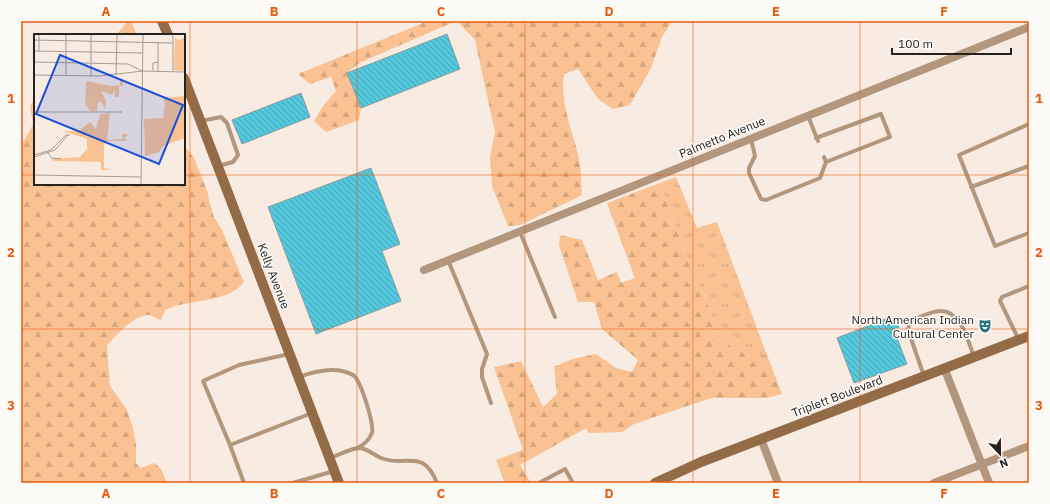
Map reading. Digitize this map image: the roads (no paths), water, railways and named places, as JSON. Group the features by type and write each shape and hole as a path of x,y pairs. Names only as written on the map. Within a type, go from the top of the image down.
{"main road":[{"path":"162,21 168,34"},
{"name":"Kelly Avenue","path":"185,81 339,483"},
{"name":"Triplett Boulevard","path":"655,483 701,462 945,370 1029,336"}],"street":[{"name":"Palmetto Avenue","path":"424,270 1029,27"},
{"path":"945,370 988,483"},
{"path":"761,439 778,483"},
{"path":"934,483 1029,446"}],"lane":[{"path":"751,138 755,156 749,168 749,173 761,199 766,200 820,178 825,159 890,136 881,114 817,140 808,116"},
{"path":"201,122 221,117 227,123 238,155 233,162 218,166"},
{"path":"1029,124 959,155 995,246 1029,233"},
{"path":"971,187 1029,166"},
{"path":"519,231 555,317"},
{"path":"448,260 486,354 482,369 482,377 491,403"},
{"path":"1019,340 1000,301 1002,297 1029,286"},
{"path":"924,377 908,330 908,325 913,320 935,311 947,312 956,317 974,358"},
{"path":"244,483 203,381 239,365 290,354"},
{"path":"299,377 318,370 350,374 357,378 362,387 372,430 367,441 357,448 329,458"},
{"path":"230,445 312,414"},
{"path":"357,448 364,448 382,458 417,460 425,464 431,470 437,483"},
{"path":"539,483 565,469 573,483"},
{"path":"293,483 334,471"}],"place":[{"name":"North American Indian Cultural Center","path":"985,326"}]}
